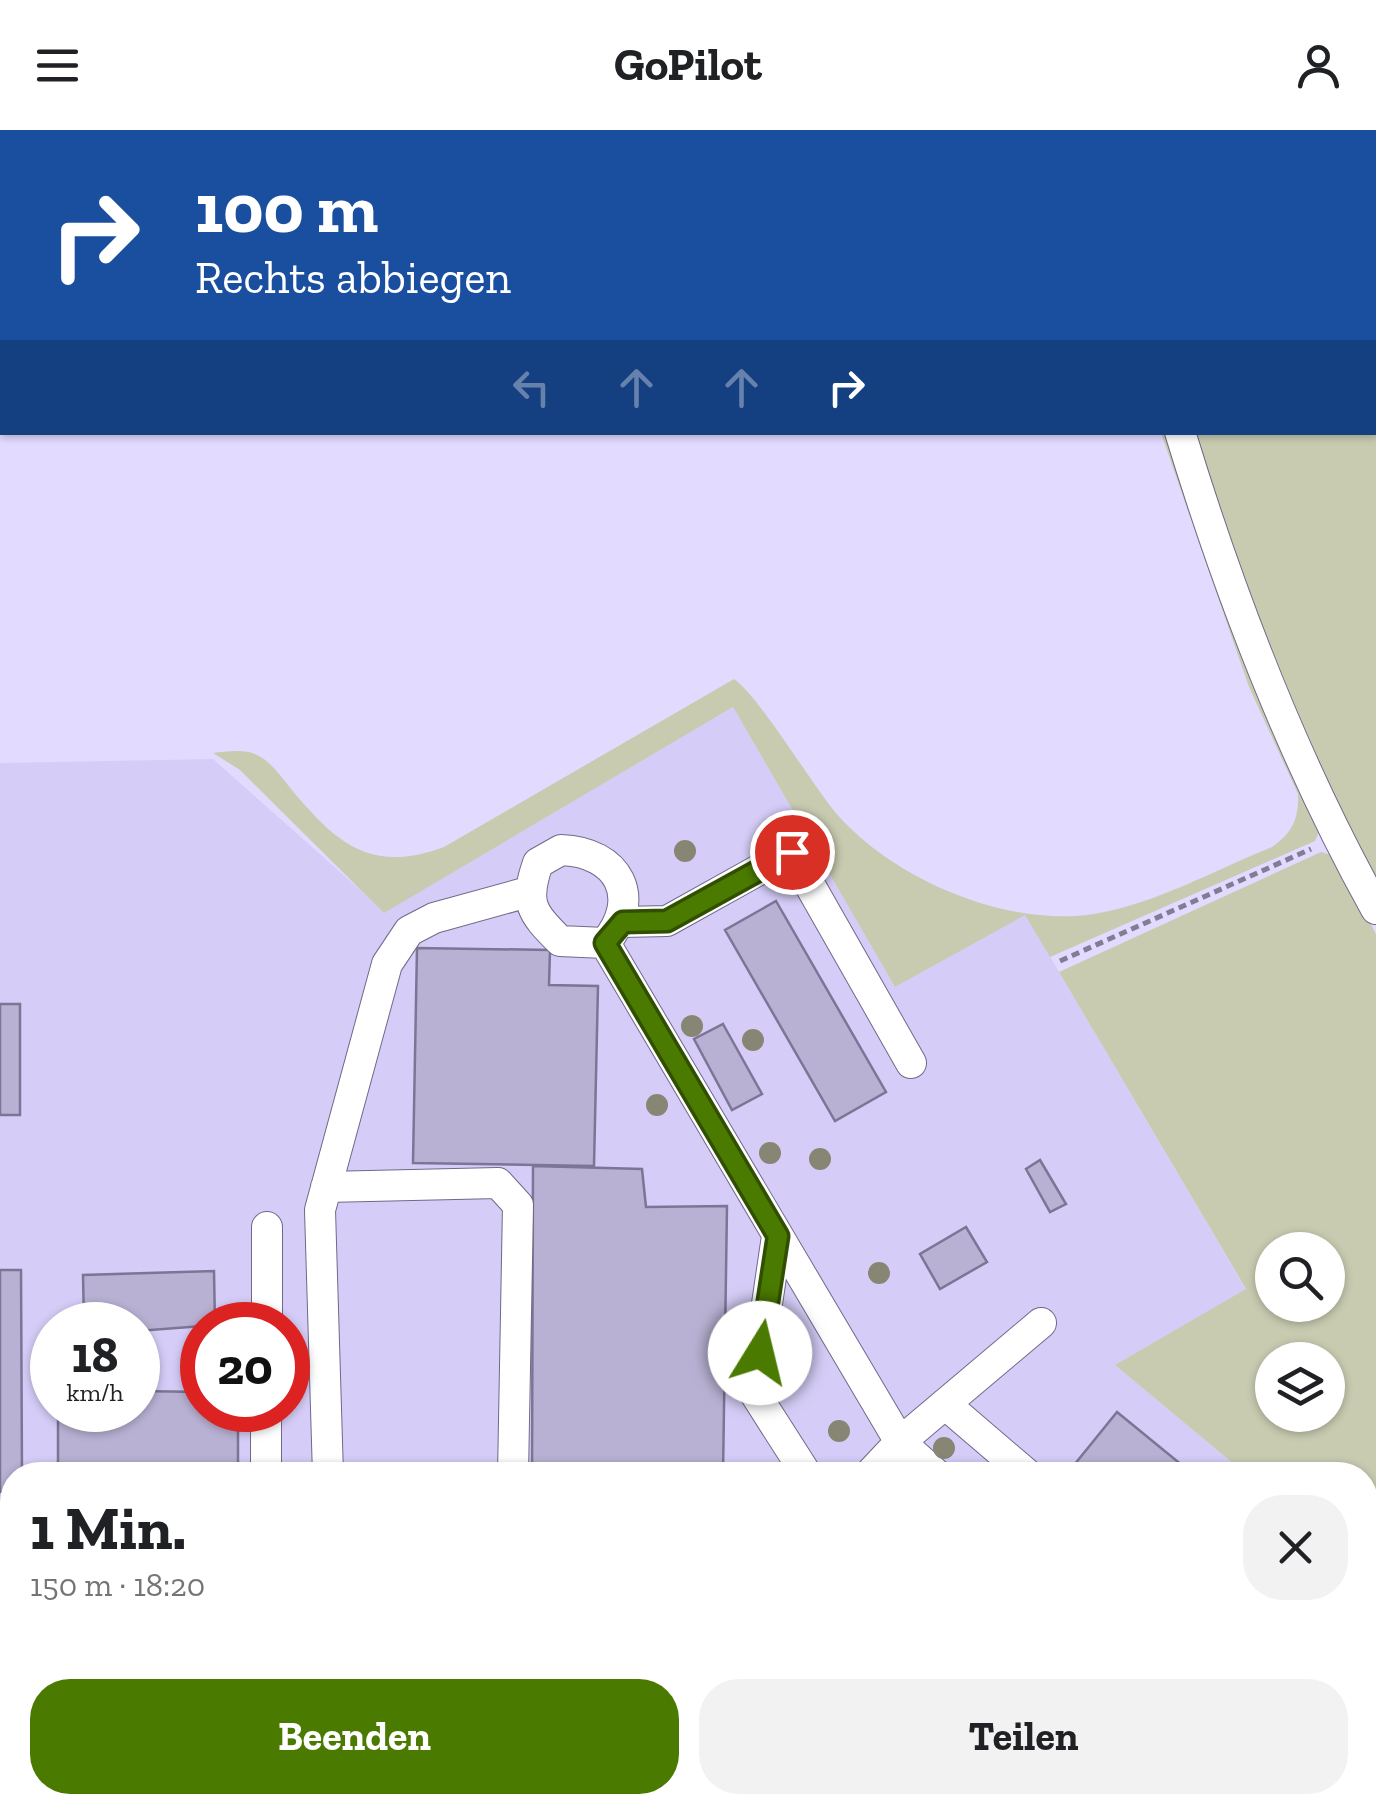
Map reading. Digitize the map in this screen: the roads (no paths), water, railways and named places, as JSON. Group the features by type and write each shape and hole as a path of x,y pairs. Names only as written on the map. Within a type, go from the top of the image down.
{"street":[{"path":"1181,435 1291,738 1336,837 1376,909"},
{"path":"911,1063 792,852 667,921 614,933 560,942 536,918 528,892 538,863 561,850 588,851 612,868 626,897 614,933 778,1236 900,1442 922,1462"},
{"path":"328,1462 320,1210 387,964 409,931 434,918 528,892"},
{"path":"326,1187 498,1183 518,1205 513,1462"},
{"path":"266,1302 267,1227"},
{"path":"778,1236 754,1392 799,1462"},
{"path":"881,1462 1041,1324"},
{"path":"945,1404 1013,1462"},
{"path":"266,1432 266,1462"}]}
